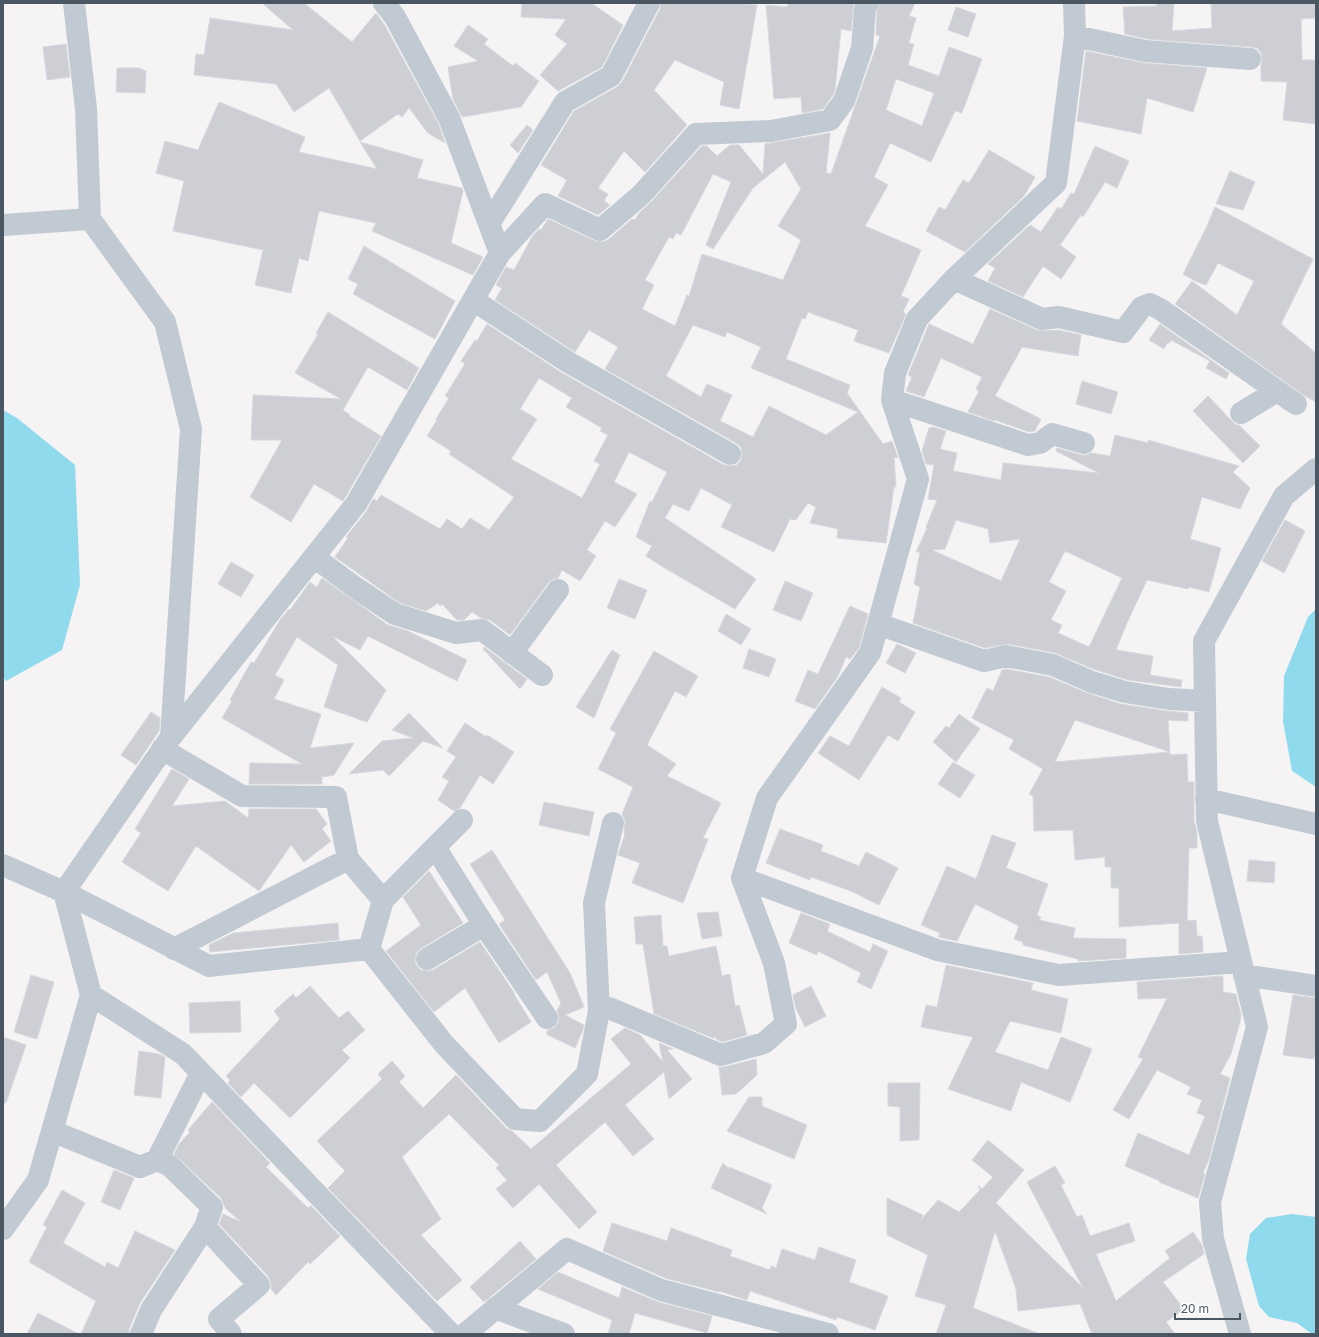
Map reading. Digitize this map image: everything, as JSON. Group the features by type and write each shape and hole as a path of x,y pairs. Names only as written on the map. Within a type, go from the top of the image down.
{"street":[{"path":"74,3 86,109 90,219 166,322 191,429 166,743"},
{"path":"384,3 396,17 449,118 500,252"},
{"path":"489,224 565,102 611,76 649,3"},
{"path":"3,1229 38,1180 91,994 64,892 166,743 356,504 500,252 545,204 600,230 640,195 696,134 771,131 830,120 844,101 862,48 865,9 868,3"},
{"path":"599,1012 609,1008 721,1055 764,1043 786,1024 774,963 742,878 768,798 870,653 918,479 892,400 896,373 917,319 954,279 1056,183 1075,36 1074,3"},
{"path":"1075,36 1145,50 1250,59"},
{"path":"3,225 90,219"},
{"path":"954,279 1042,319 1059,317 1123,332 1142,307 1150,304 1160,309 1296,404"},
{"path":"473,300 568,362 730,454"},
{"path":"1241,413 1277,391"},
{"path":"892,400 1028,445 1040,443 1052,434 1084,443"},
{"path":"1240,1334 1213,1239 1210,1202 1257,1027 1207,821 1204,641 1284,496 1316,469"},
{"path":"314,557 395,614 456,632 482,630 542,675"},
{"path":"512,653 558,590"},
{"path":"878,624 984,661 1006,656 1053,665 1092,682 1126,692 1169,699 1205,701"},
{"path":"166,743 242,796 336,797 348,859 383,900"},
{"path":"1206,799 1316,824"},
{"path":"369,949 383,900 462,820"},
{"path":"369,949 444,1044 515,1119 540,1121 587,1074 599,1012 594,903 613,823"},
{"path":"435,847 484,925 547,1018"},
{"path":"174,949 348,859"},
{"path":"3,865 64,892 209,966 369,949"},
{"path":"742,878 937,950 1059,975 1243,969 1316,986"},
{"path":"427,959 484,925"},
{"path":"91,994 183,1054 451,1334"},
{"path":"52,1131 140,1167 157,1160 201,1073"},
{"path":"141,1334 150,1310 205,1227 212,1207 169,1165 157,1160"},
{"path":"205,1227 259,1285 219,1318 231,1334"},
{"path":"465,1334 567,1249 661,1290 828,1334"},
{"path":"495,1308 564,1334"}],"water":[{"path":"3,410 17,418 75,465 80,585 62,650 6,681 3,677"},
{"path":"1316,609 1316,787 1292,771 1283,721 1284,676 1308,617"},
{"path":"1292,1214 1316,1217 1316,1334 1312,1334 1297,1323 1269,1317 1259,1306 1246,1259 1250,1234 1266,1218"}],"building":[{"path":"262,3 304,3 352,42 376,13 384,24 438,123 445,143 428,133 409,108 402,117 398,114 360,141 329,88 294,112 276,84 194,75 196,54 204,55 210,18 293,30"},
{"path":"522,3 591,3 623,25 602,67 558,91 540,75 567,44 555,35 566,19 521,17"},
{"path":"661,3 733,3 757,5 739,109 720,105 724,82 675,60 654,90 687,125 645,172 624,151 598,188 608,194 604,201 610,205 598,215 558,196 567,180 541,165 574,111 617,87 622,82 660,9"},
{"path":"788,3 854,3 851,31 841,29 835,90 823,109 802,113 801,97 774,99 766,5 787,7"},
{"path":"880,3 915,3 909,16 916,18 909,43 914,44 908,65 939,76 949,47 982,59 962,113 955,111 931,162 890,143 874,177 888,185 865,226 921,250 901,296 909,299 903,312 906,314 889,353 854,341 858,330 808,312 805,319 802,318 786,359 850,385 847,393 883,444 892,441 898,458 894,457 896,487 894,487 886,543 837,538 838,529 810,523 816,507 808,503 796,520 790,519 774,552 721,527 732,505 701,488 689,511 673,504 665,518 756,579 735,609 646,556 652,546 636,537 650,501 652,502 667,472 629,452 614,482 637,494 615,527 605,521 587,550 596,556 580,581 562,570 558,578 553,579 548,583 510,635 490,620 481,618 472,612 464,620 457,620 442,604 440,606 438,603 426,611 400,603 335,557 348,538 346,537 366,512 373,499 377,501 381,495 440,529 447,519 462,529 470,518 489,530 514,497 449,454 451,451 427,436 449,398 445,396 465,364 461,361 475,340 477,341 487,324 562,373 724,465 737,465 741,460 742,454 741,447 736,443 605,369 618,347 589,330 575,352 495,300 502,288 496,285 506,267 514,270 532,237 539,229 541,230 548,219 595,241 601,242 608,240 632,219 635,220 639,213 702,146 707,146 717,156 730,145 739,145 763,174 765,144 830,133 826,173 831,174 880,36 876,35 877,12","holes":["896,79 934,93 922,126 886,110","785,162 801,189 778,226 801,240 783,280 702,254 689,296 687,295 675,326 642,309 654,285 645,280 669,237 673,239 676,233 681,235 713,174 731,182 706,245 713,249 753,188","693,325 725,337 727,332 761,347 751,368 858,412 826,435 769,406 753,437 720,421 732,395 707,384 701,397 666,376","539,378 572,398 566,407 602,428 600,431 608,435 594,461 600,464 582,498 511,459 537,419 520,409"]},
{"path":"1157,3 1174,3 1172,31 1212,28 1211,3 1316,3 1316,18 1301,19 1302,60 1316,60 1316,124 1283,120 1287,82 1261,81 1262,60 1261,53 1257,48 1147,39 1125,34 1123,7 1157,6"},
{"path":"956,7 976,14 968,37 948,30"},
{"path":"468,25 488,39 484,44 513,66 515,63 539,81 521,107 462,117 453,99 448,67 478,61 454,46"},
{"path":"66,44 70,77 47,80 43,47"},
{"path":"1086,51 1144,63 1207,68 1193,112 1147,98 1141,134 1077,121"},
{"path":"117,68 139,68 146,71 145,93 116,92"},
{"path":"219,102 305,137 299,152 377,169 360,142 423,160 417,178 462,188 463,191 451,243 483,257 473,275 372,231 376,223 319,211 308,261 299,258 291,293 255,285 263,250 173,231 184,181 156,173 165,141 198,150"},
{"path":"527,125 533,130 518,153 510,145"},
{"path":"1095,146 1129,161 1117,188 1105,182 1083,217 1081,215 1060,245 1076,257 1061,279 1043,266 1023,297 988,281 995,268 988,264 1030,225 1041,232 1058,207 1061,209 1071,193 1074,194"},
{"path":"989,150 1035,177 1024,196 965,252 926,231 939,207 945,210 963,180 969,183"},
{"path":"1230,171 1255,182 1243,210 1216,204"},
{"path":"1215,207 1313,259 1281,324 1316,353 1316,402 1305,396 1175,304 1192,281 1237,315 1254,281 1218,263 1206,285 1183,274"},
{"path":"364,246 455,301 435,339 353,294 358,284 348,279"},
{"path":"990,309 1037,330 1058,330 1081,335 1078,356 1022,347 995,396 1041,419 1035,431 1029,432 968,412 979,391 976,389 982,377 941,358 924,397 906,391 912,377 908,375 929,324 973,344"},
{"path":"328,312 419,368 407,390 368,367 343,410 350,415 349,416 381,436 343,501 314,484 291,522 250,497 282,440 251,440 253,395 341,399 295,373 318,334 316,333"},
{"path":"1160,324 1229,373 1226,379 1206,368 1210,361 1171,340 1164,349 1149,340"},
{"path":"1082,381 1118,392 1111,414 1076,404"},
{"path":"1208,396 1236,425 1239,425 1260,446 1243,463 1193,411"},
{"path":"933,427 946,431 940,449 957,453 953,471 1001,480 1003,463 1099,473 1056,451 1057,448 1081,455 1091,453 1110,456 1115,435 1148,443 1148,440 1239,466 1233,472 1250,488 1240,509 1202,497 1190,539 1221,548 1209,592 1147,580 1116,650 1153,656 1150,675 1182,680 1181,687 1128,680 1096,670 1055,653 1008,644 985,648 913,623 920,587 914,584 920,552 916,552 927,528 926,527 937,500 928,499 934,465 926,464 922,451 929,428","holes":["956,520 988,529 990,543 1020,539 1001,581 932,550 945,549","1065,551 1122,578 1089,647 1058,633 1062,625 1051,620 1066,591 1049,582"]},
{"path":"1285,520 1305,531 1284,573 1262,561"},
{"path":"231,562 254,575 241,597 218,584"},
{"path":"322,578 388,625 408,631 467,660 457,681 368,636 360,650 332,636 386,690 367,722 324,707 338,665 297,637 275,675 284,680 274,699 321,714 310,748 354,743 334,775 324,777 322,775 322,784 249,784 250,763 302,764 222,718 251,662 254,663 280,620 289,609 290,610 310,582 317,587"},
{"path":"619,579 647,590 635,619 607,608"},
{"path":"785,581 813,593 801,621 773,610"},
{"path":"850,606 868,614 859,648 850,659 846,657 838,676 815,709 795,701 808,670 818,674"},
{"path":"726,614 751,629 741,645 718,631"},
{"path":"897,644 916,653 905,673 886,663"},
{"path":"484,647 527,679 520,689 483,649"},
{"path":"749,649 776,659 769,677 743,668"},
{"path":"612,650 620,655 594,718 576,707"},
{"path":"654,651 698,676 686,697 675,691 647,745 676,764 667,776 721,803 703,838 708,839 683,903 632,883 640,863 618,855 625,834 625,820 622,814 633,787 598,769 616,733 610,729"},
{"path":"1006,669 1049,677 1087,693 1121,704 1188,713 1188,721 1168,720 1170,752 1170,755 1187,754 1188,782 1194,782 1194,821 1197,832 1197,848 1189,848 1187,921 1196,920 1197,936 1202,936 1203,952 1179,954 1179,923 1119,927 1119,888 1111,888 1111,867 1105,867 1105,857 1075,860 1073,830 1034,831 1033,796 1029,794 1043,769 1009,749 1014,740 972,718 987,688 993,691 1002,670","holes":["1075,720 1170,752 1055,762"]},
{"path":"882,687 901,698 899,702 915,712 898,741 888,735 859,780 818,753 830,736 849,746"},
{"path":"151,712 160,718 159,731 136,765 121,755"},
{"path":"409,713 443,748 423,741 389,776 383,770 349,774 382,741 413,738 392,730"},
{"path":"959,714 980,729 956,762 933,742 946,726 949,728"},
{"path":"465,723 486,737 487,735 514,752 493,784 480,775 460,808 454,811 438,800 449,781 442,777 456,757 447,751"},
{"path":"953,762 975,775 960,798 938,784"},
{"path":"172,769 189,779 172,806 225,801 248,818 249,809 316,809 327,824 322,829 331,841 304,862 291,845 259,891 196,846 168,891 122,862 141,833 135,829"},
{"path":"544,802 594,812 589,836 539,825"},
{"path":"780,829 823,845 821,851 859,866 866,852 898,868 879,905 851,891 811,877 810,880 766,863"},
{"path":"992,835 1016,843 1006,868 1048,884 1037,915 1041,917 1039,920 1075,928 1073,938 1126,939 1126,958 1078,961 1078,959 1023,945 1023,942 1014,939 1019,926 975,904 957,941 938,937 940,933 921,925 947,866 976,879"},
{"path":"492,850 570,973 584,1007 565,1015 584,1025 575,1048 546,1034 548,1030 554,1028 558,1023 559,1017 557,1011 561,1003 547,972 536,980 499,924 505,920 470,864"},
{"path":"1249,860 1275,862 1274,883 1247,881"},
{"path":"429,871 463,923 420,949 416,953 416,965 421,970 433,970 480,942 515,994 531,1022 499,1043 465,988 434,1012 386,951 421,925 403,897"},
{"path":"718,912 722,936 702,939 697,913"},
{"path":"801,913 830,924 827,931 870,952 873,944 888,951 871,989 857,982 861,973 818,951 817,955 789,943"},
{"path":"661,915 663,946 667,946 669,956 716,946 722,976 730,974 735,1006 739,1005 747,1035 722,1042 716,1039 716,1037 713,1038 654,1014 643,944 636,944 634,917"},
{"path":"338,923 339,940 210,952 209,945 233,933"},
{"path":"946,965 1033,983 1031,990 1068,999 1061,1033 1010,1021 995,1052 1048,1070 1061,1037 1092,1049 1070,1102 1021,1082 1011,1111 948,1089 973,1037 921,1027 926,1005 937,1007"},
{"path":"31,975 54,982 37,1039 14,1032"},
{"path":"1223,976 1223,992 1236,994 1241,1015 1231,1054 1220,1074 1230,1078 1209,1159 1203,1173 1205,1174 1198,1198 1125,1166 1138,1133 1189,1155 1205,1116 1197,1113 1202,1100 1187,1094 1191,1087 1157,1070 1129,1119 1113,1110 1143,1059 1138,1057 1167,998 1138,999 1137,982"},
{"path":"310,986 339,1018 348,1011 365,1030 342,1050 350,1058 290,1118 254,1083 241,1097 228,1083 230,1080 226,1076 280,1019 274,1011 293,994 296,998"},
{"path":"811,986 826,1016 805,1027 796,1009 793,995"},
{"path":"1293,995 1316,998 1316,1046 1314,1059 1283,1055"},
{"path":"240,1001 241,1032 190,1033 189,1003"},
{"path":"625,1028 640,1035 663,1062 659,1043 673,1049 667,1050 692,1079 669,1099 664,1072 625,1105 654,1139 633,1156 605,1122 556,1165 597,1212 579,1229 539,1184 513,1208 496,1189 507,1180 496,1168 499,1165 449,1114 402,1157 441,1219 421,1235 462,1280 437,1301 328,1188 345,1171 317,1141 382,1079 378,1074 392,1061 405,1076 399,1082 423,1108 456,1075 506,1128 512,1131 531,1149 631,1064 611,1039"},
{"path":"3,1037 26,1045 6,1103 3,1103"},
{"path":"139,1051 159,1054 165,1057 161,1098 134,1095"},
{"path":"756,1059 757,1075 736,1094 722,1095 719,1067"},
{"path":"888,1083 920,1083 919,1140 900,1141 900,1107 888,1106"},
{"path":"749,1097 762,1097 762,1106 807,1125 794,1159 727,1131"},
{"path":"212,1102 270,1163 266,1167 308,1208 311,1206 340,1236 310,1264 308,1262 276,1295 271,1289 271,1283 268,1276 219,1224 223,1214 241,1222 226,1209 221,1198 174,1154 179,1144 190,1132 188,1130"},
{"path":"988,1140 1024,1170 996,1203 1083,1288 1027,1182 1055,1166 1065,1183 1061,1185 1077,1217 1082,1215 1090,1236 1129,1223 1135,1241 1096,1254 1116,1301 1170,1258 1165,1251 1193,1232 1202,1245 1204,1254 1163,1282 1184,1309 1166,1322 1175,1334 1092,1334 1080,1304 1018,1311 1016,1289 995,1231 973,1308 1037,1334 936,1334 946,1305 915,1296 928,1255 887,1235 887,1198 923,1215 920,1221 938,1200 959,1212 980,1190 978,1185 982,1189 993,1177 972,1160"},
{"path":"723,1163 729,1169 729,1167 772,1185 762,1208 767,1214 711,1188"},
{"path":"114,1170 134,1178 120,1210 101,1202"},
{"path":"62,1190 85,1203 63,1243 105,1267 107,1262 118,1268 135,1231 175,1250 140,1303 129,1329 129,1334 81,1334 96,1301 29,1262 47,1227 43,1225"},
{"path":"612,1223 667,1241 671,1228 732,1250 730,1256 770,1270 771,1266 776,1268 782,1249 815,1260 819,1247 856,1260 849,1282 888,1296 875,1330 837,1317 836,1320 750,1291 747,1300 719,1291 665,1278 603,1251"},
{"path":"520,1241 536,1259 484,1302 470,1287"},
{"path":"558,1272 619,1298 622,1287 658,1302 712,1316 707,1333 635,1313 629,1334 608,1334 612,1320 538,1289"},
{"path":"38,1313 79,1334 27,1334"}]}
